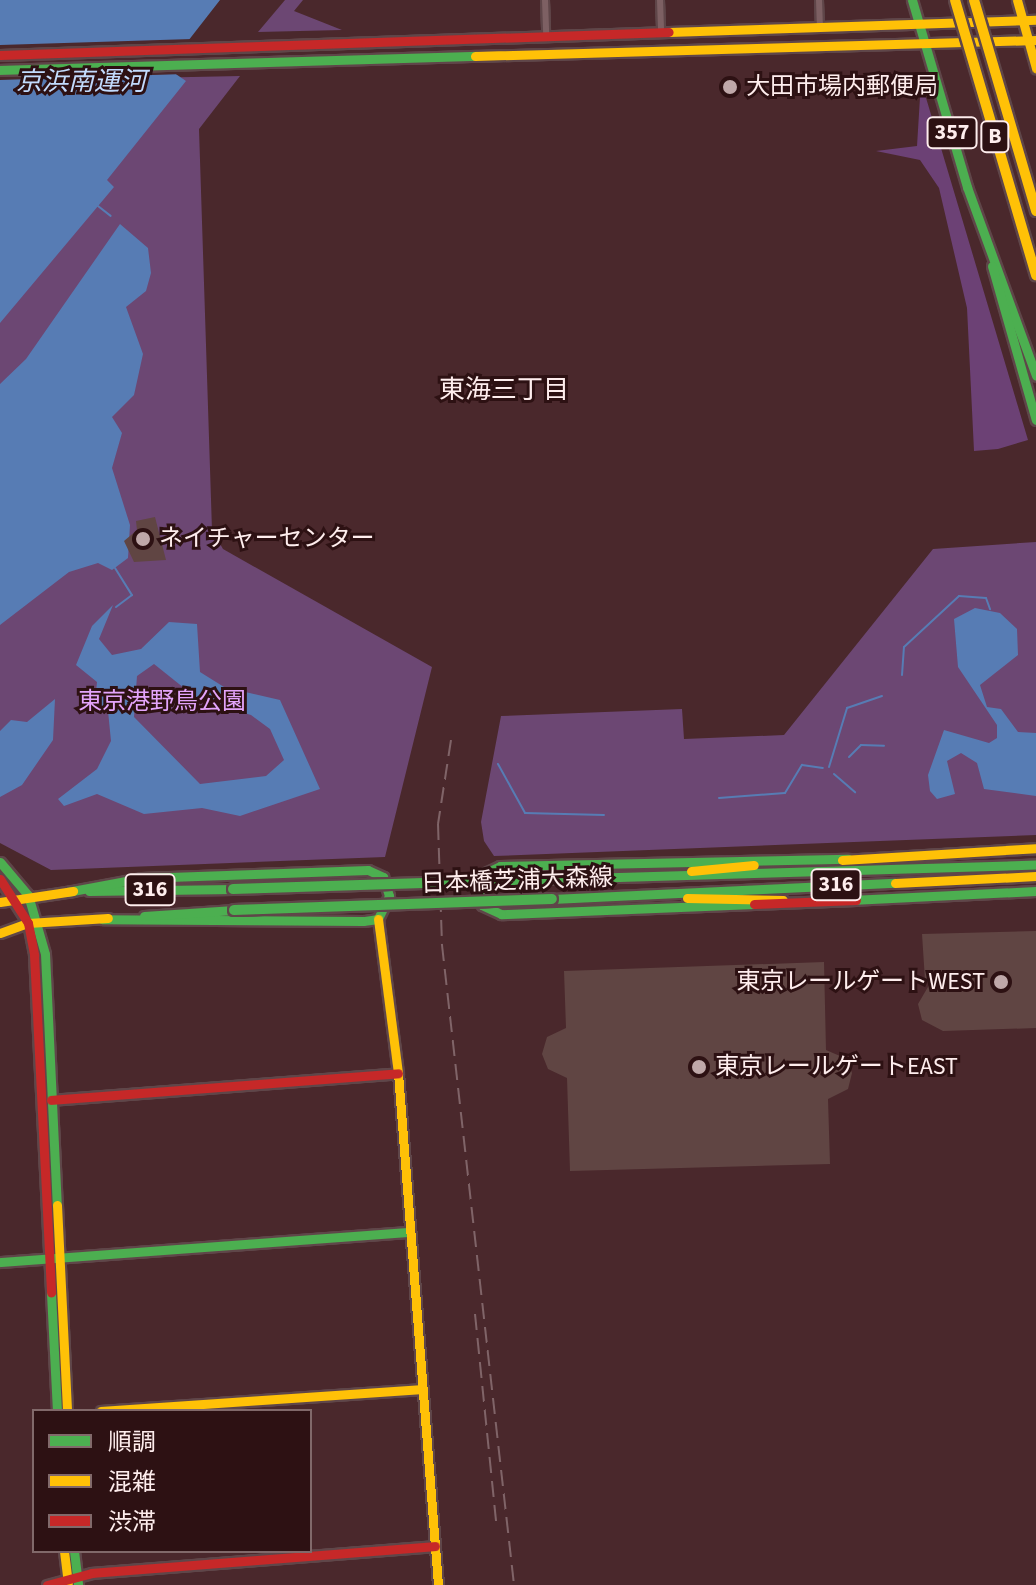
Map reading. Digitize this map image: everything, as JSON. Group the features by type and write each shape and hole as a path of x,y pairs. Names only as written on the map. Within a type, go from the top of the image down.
{"main road":[{"name":"357","path":"912,0 983,224 1036,376"},
{"name":"B","path":"955,0 1036,275"},
{"name":"B","path":"974,0 1036,211"},
{"path":"1017,0 1032,40 1036,68"},
{"path":"0,55 1036,20"},
{"path":"0,70 1032,40"},
{"name":"357","path":"983,224 1036,420"},
{"name":"316","path":"636,877 848,859 1036,848"},
{"path":"848,859 500,866 481,875 478,890 482,905 501,914 856,900"},
{"path":"0,862 28,895 34,923 51,1100 57,1409"},
{"name":"日本橋芝浦大森線","path":"0,902 28,895 67,892 1036,865"},
{"path":"67,892 141,878 368,870 388,888 378,919 398,1073 438,1585"},
{"name":"日本橋芝浦大森線","path":"0,933 34,923 234,910 637,897 1036,876"},
{"path":"0,879 34,923 54,1259 67,1409"},
{"name":"316","path":"637,897 856,900 1036,891"},
{"path":"102,919 195,925 378,919"},
{"path":"51,1100 398,1073"},
{"path":"0,1262 410,1232"},
{"path":"130,1409 422,1389"},
{"path":"47,1585 435,1546"},
{"path":"64,1553 71,1582"},
{"path":"71,1582 74,1553"}],"street":[{"path":"545,0 546,38"},
{"path":"660,0 661,34"},
{"path":"819,0 820,28"}],"green space":[{"path":"285,0 303,0 294,11 342,30 258,32"},
{"name":"東京港野鳥公園","path":"240,76 199,129 212,530 223,549 432,667 385,857 51,870 0,843 0,81"},
{"path":"1036,542 1036,835 494,856 484,841 481,822 501,716 682,709 684,739 784,735 933,549"}],"shaded area":[{"path":"921,81 1028,440 998,449 974,451 967,308 939,188 920,160 876,151 917,146"}],"water":[{"name":"京浜南運河","path":"0,0 220,0 167,68 186,81 107,180 114,187 0,323"},
{"path":"120,224 148,248 151,273 146,291 126,307 143,354 134,395 112,417 122,433 112,468 130,525 128,558 112,570 98,563 69,572 0,625 0,384 26,359"},
{"path":"113,605 99,639 112,655 141,649 169,622 197,624 200,672 224,687 280,700 320,789 240,816 202,808 144,814 97,794 64,806 58,799 97,769 111,741 108,711 95,702 97,682 76,665 92,626","holes":["154,664 199,700 251,715 270,729 284,760 266,776 200,784 134,717 137,676"]},
{"path":"975,608 1000,613 1017,629 1018,655 980,685 987,707 1001,709 1018,732 1036,733 1036,796 984,789 977,763 961,753 947,761 955,794 937,799 930,791 928,775 944,730 989,743 997,738 997,725 958,667 954,619"},
{"path":"55,699 53,740 22,785 0,797 0,731 11,720 27,722"}],"pier":[{"path":"192,39 173,67 184,74 0,80 0,45"}],"building":[{"name":"ネイチャーセンター","path":"155,517 166,560 134,562 124,541 137,530 136,521"},
{"name":"東京レールゲートWEST","path":"1036,931 1036,1028 943,1031 922,1020 918,1004 932,980 925,980 922,934"},
{"name":"東京レールゲートEAST","path":"824,962 826,1050 847,1059 852,1073 848,1089 828,1099 830,1164 570,1171 567,1078 548,1069 542,1054 547,1037 566,1028 564,971"}],"waterway":[{"path":"98,206 111,216"},
{"path":"115,568 132,595 116,607"},
{"path":"902,675 904,647 959,596 986,598 990,609"},
{"path":"829,767 847,708 882,696"},
{"path":"849,757 861,745 884,746"},
{"path":"498,764 525,813 604,815"},
{"path":"719,798 785,793 802,765 823,768"},
{"path":"834,774 855,792"}],"railway":[{"path":"451,740 438,824 442,945 514,1585"},
{"path":"475,1314 497,1529"}],"traffic: fast":[{"path":"912,0 967,187 1036,376"},
{"path":"0,70 475,56"},
{"path":"992,266 1036,420"},
{"path":"754,904 501,914 482,905 478,890 481,875 500,866 848,859"},
{"path":"0,862 28,895 45,954 57,1205"},
{"path":"551,879 1036,865"},
{"path":"67,892 141,878 368,870 383,877 389,896 378,919 363,921 102,919"},
{"path":"233,889 551,879"},
{"path":"552,899 895,883"},
{"path":"89,891 233,889"},
{"path":"851,900 1036,891"},
{"path":"234,910 552,899"},
{"path":"144,916 234,910"},
{"path":"0,1262 410,1232"},
{"path":"51,1293 57,1409"},
{"path":"74,1553 78,1585"}],"traffic: slow":[{"path":"955,0 1036,275"},
{"path":"974,0 1036,211"},
{"path":"1017,0 1036,68"},
{"path":"669,32 1036,20"},
{"path":"475,56 1036,40"},
{"path":"842,860 1036,848"},
{"path":"691,871 754,865"},
{"path":"895,883 1036,876"},
{"path":"0,902 73,891"},
{"path":"687,898 783,900"},
{"path":"0,933 28,923 108,918"},
{"path":"378,919 398,1073 438,1585"},
{"path":"57,1205 67,1409"},
{"path":"130,1409 422,1389"},
{"path":"64,1553 68,1583"}],"traffic: jam":[{"path":"0,55 669,32"},
{"path":"0,879 28,923 34,955 51,1293"},
{"path":"754,904 856,900"},
{"path":"51,1100 398,1073"},
{"path":"47,1585 92,1573 435,1546"}],"place":[{"name":"大田市場内郵便局","path":"730,87"},
{"name":"ネイチャーセンター","path":"143,539"},
{"name":"東京レールゲートWEST","path":"1001,982"},
{"name":"東京レールゲートEAST","path":"699,1067"}],"district":[{"name":"東海三丁目","path":"504,390"}]}
